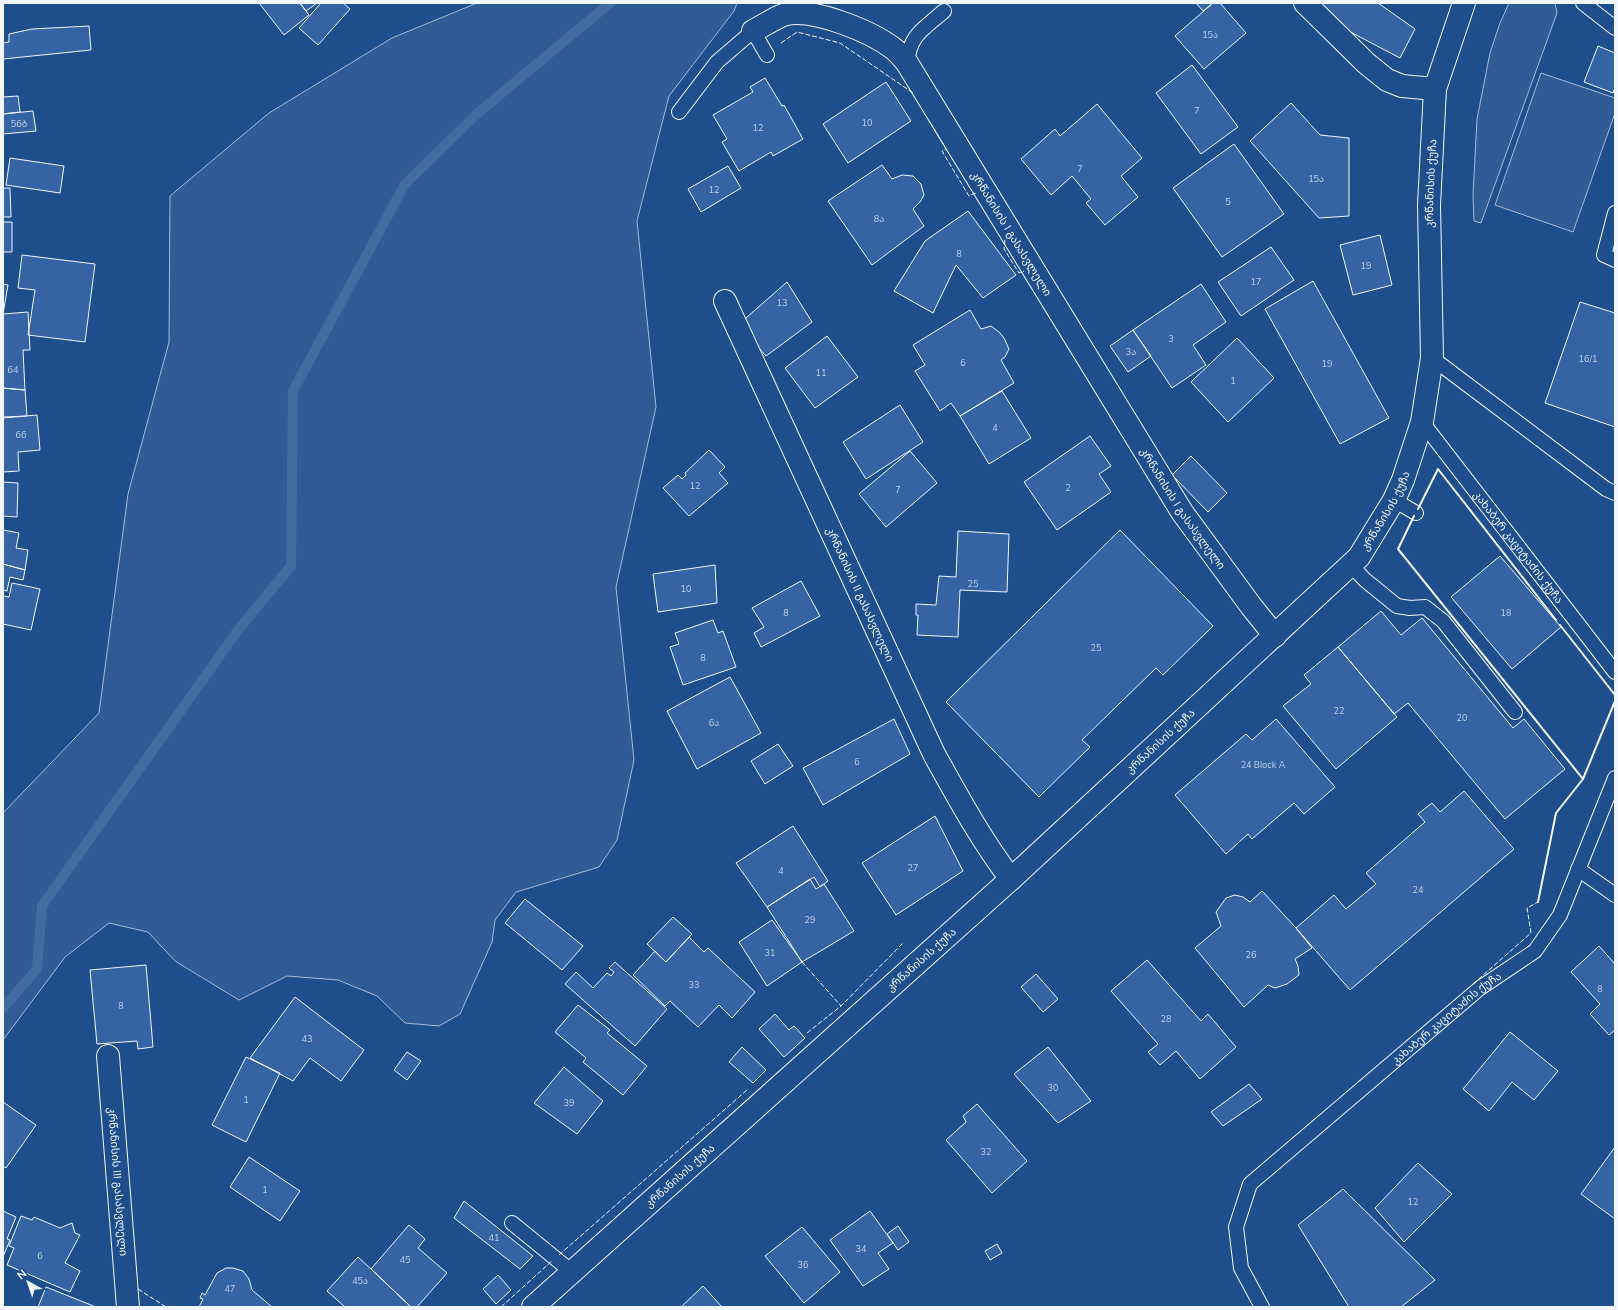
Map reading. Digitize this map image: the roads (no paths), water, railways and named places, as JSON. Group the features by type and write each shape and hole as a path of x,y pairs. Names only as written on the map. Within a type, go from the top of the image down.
{"street":[{"path":"1305,3 1366,63 1387,80 1402,86 1435,89"},
{"name":"კრწანისის ქუჩა","path":"533,1307 1011,879 1359,557 1394,500 1403,480 1422,422 1432,358 1429,205 1435,89 1464,3"},
{"name":"კრწანისის I გასასვლელი","path":"753,31 784,15 802,14 821,16 860,30 896,50 907,63 1182,512 1246,601 1275,636"},
{"name":"კრწანისის II გასასვლელი","path":"725,301 934,754 995,859 1011,879"},
{"name":"კრწანისის III გასასვლელი","path":"108,1056 128,1307"}],"lane":[{"path":"1583,3 1615,28"},
{"path":"907,63 908,50 914,37 944,11"},
{"path":"753,31 767,55"},
{"name":"კრწანისის I გასასვლელი","path":"679,112 717,62 753,31"},
{"path":"1615,213 1604,255 1615,260"},
{"path":"1432,358 1606,489 1615,494"},
{"name":"კახაბერ კაციტაძის ქუჩა","path":"1422,422 1615,672"},
{"path":"1394,500 1416,513"},
{"path":"1351,565 1365,580 1397,606 1410,608 1425,607 1443,622 1515,712"},
{"name":"კახაბერ კაციტაძის ქუჩა","path":"1262,1307 1241,1268 1236,1227 1250,1184 1480,988 1536,951 1560,915 1614,783"},
{"path":"1578,869 1615,895"},
{"path":"512,1223 572,1272"}],"waterway":[{"path":"3,1008 37,969 42,906 238,630 291,566 293,391 405,184 478,113 610,3"}]}
